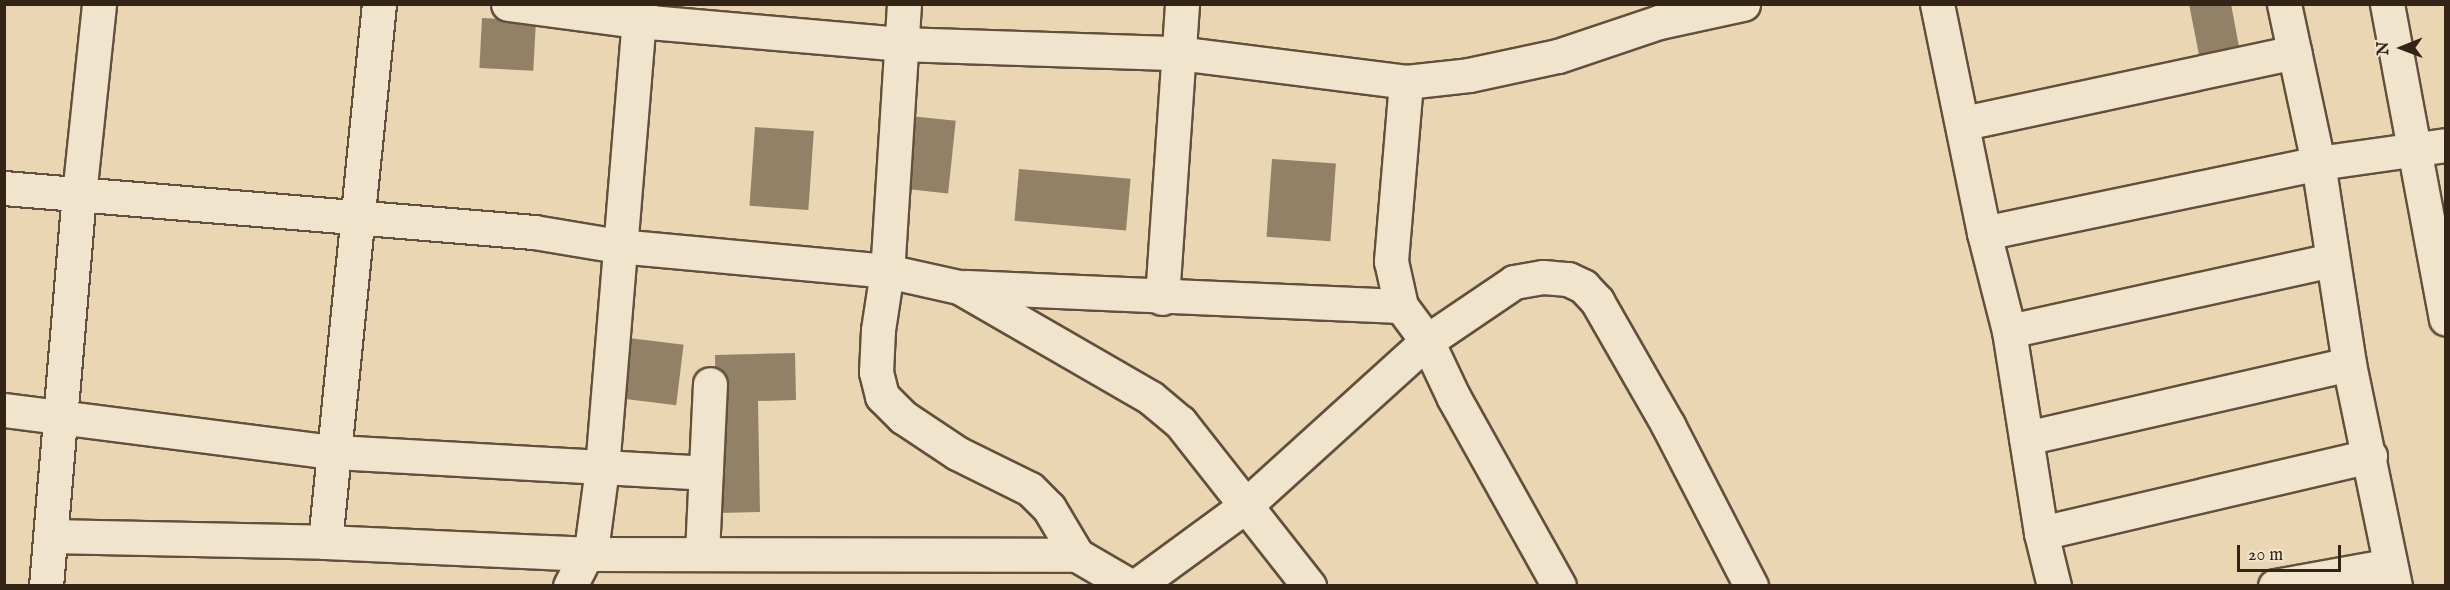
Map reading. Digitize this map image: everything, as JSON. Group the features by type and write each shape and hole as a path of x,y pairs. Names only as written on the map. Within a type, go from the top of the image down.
{"street":[{"path":"46,585 79,195 99,4"},
{"path":"325,542 379,4"},
{"path":"508,4 639,13 900,45 1178,53 1406,82 1469,75 1558,56 1659,22 1743,4"},
{"path":"904,4 887,271 876,372 882,396 903,417 957,453 1040,497 1077,555 1130,585"},
{"path":"1161,298 1182,4"},
{"path":"1937,4 1964,123 1984,233 2009,331 2041,533 2054,585"},
{"path":"2284,4 2318,163 2331,260 2349,364 2370,456 2392,575 2288,584"},
{"path":"2387,4 2431,146 2445,319"},
{"path":"570,585 592,543 602,468 618,246 639,13"},
{"path":"1964,123 2294,52"},
{"path":"1406,82 1391,261 1401,306 1427,341 1454,398 1559,585"},
{"path":"1984,233 2318,163 2431,146"},
{"path":"4,188 534,232 618,246 887,271 959,287 1161,298 1401,306"},
{"path":"2009,331 2331,260"},
{"path":"1136,585 1244,507 1427,341 1514,282 1543,277 1568,279 1583,286 1597,301 1668,425 1751,585"},
{"path":"959,287 1151,398 1206,450 1244,507 1309,585"},
{"path":"2026,438 2349,364"},
{"path":"702,553 710,384"},
{"path":"4,410 334,452 705,473"},
{"path":"2041,533 2370,456"},
{"path":"50,536 325,542 586,554 1077,555"}],"building":[{"path":"2189,4 2231,4 2240,52 2200,60"},
{"path":"482,18 536,21 533,71 479,68"},
{"path":"910,116 956,121 948,193 902,189"},
{"path":"755,127 814,131 808,210 749,206"},
{"path":"1272,159 1336,163 1330,241 1267,237"},
{"path":"1019,169 1131,179 1126,231 1014,221"},
{"path":"629,338 684,345 676,405 622,399"},
{"path":"795,353 796,400 758,401 760,512 718,513 715,355"}]}
